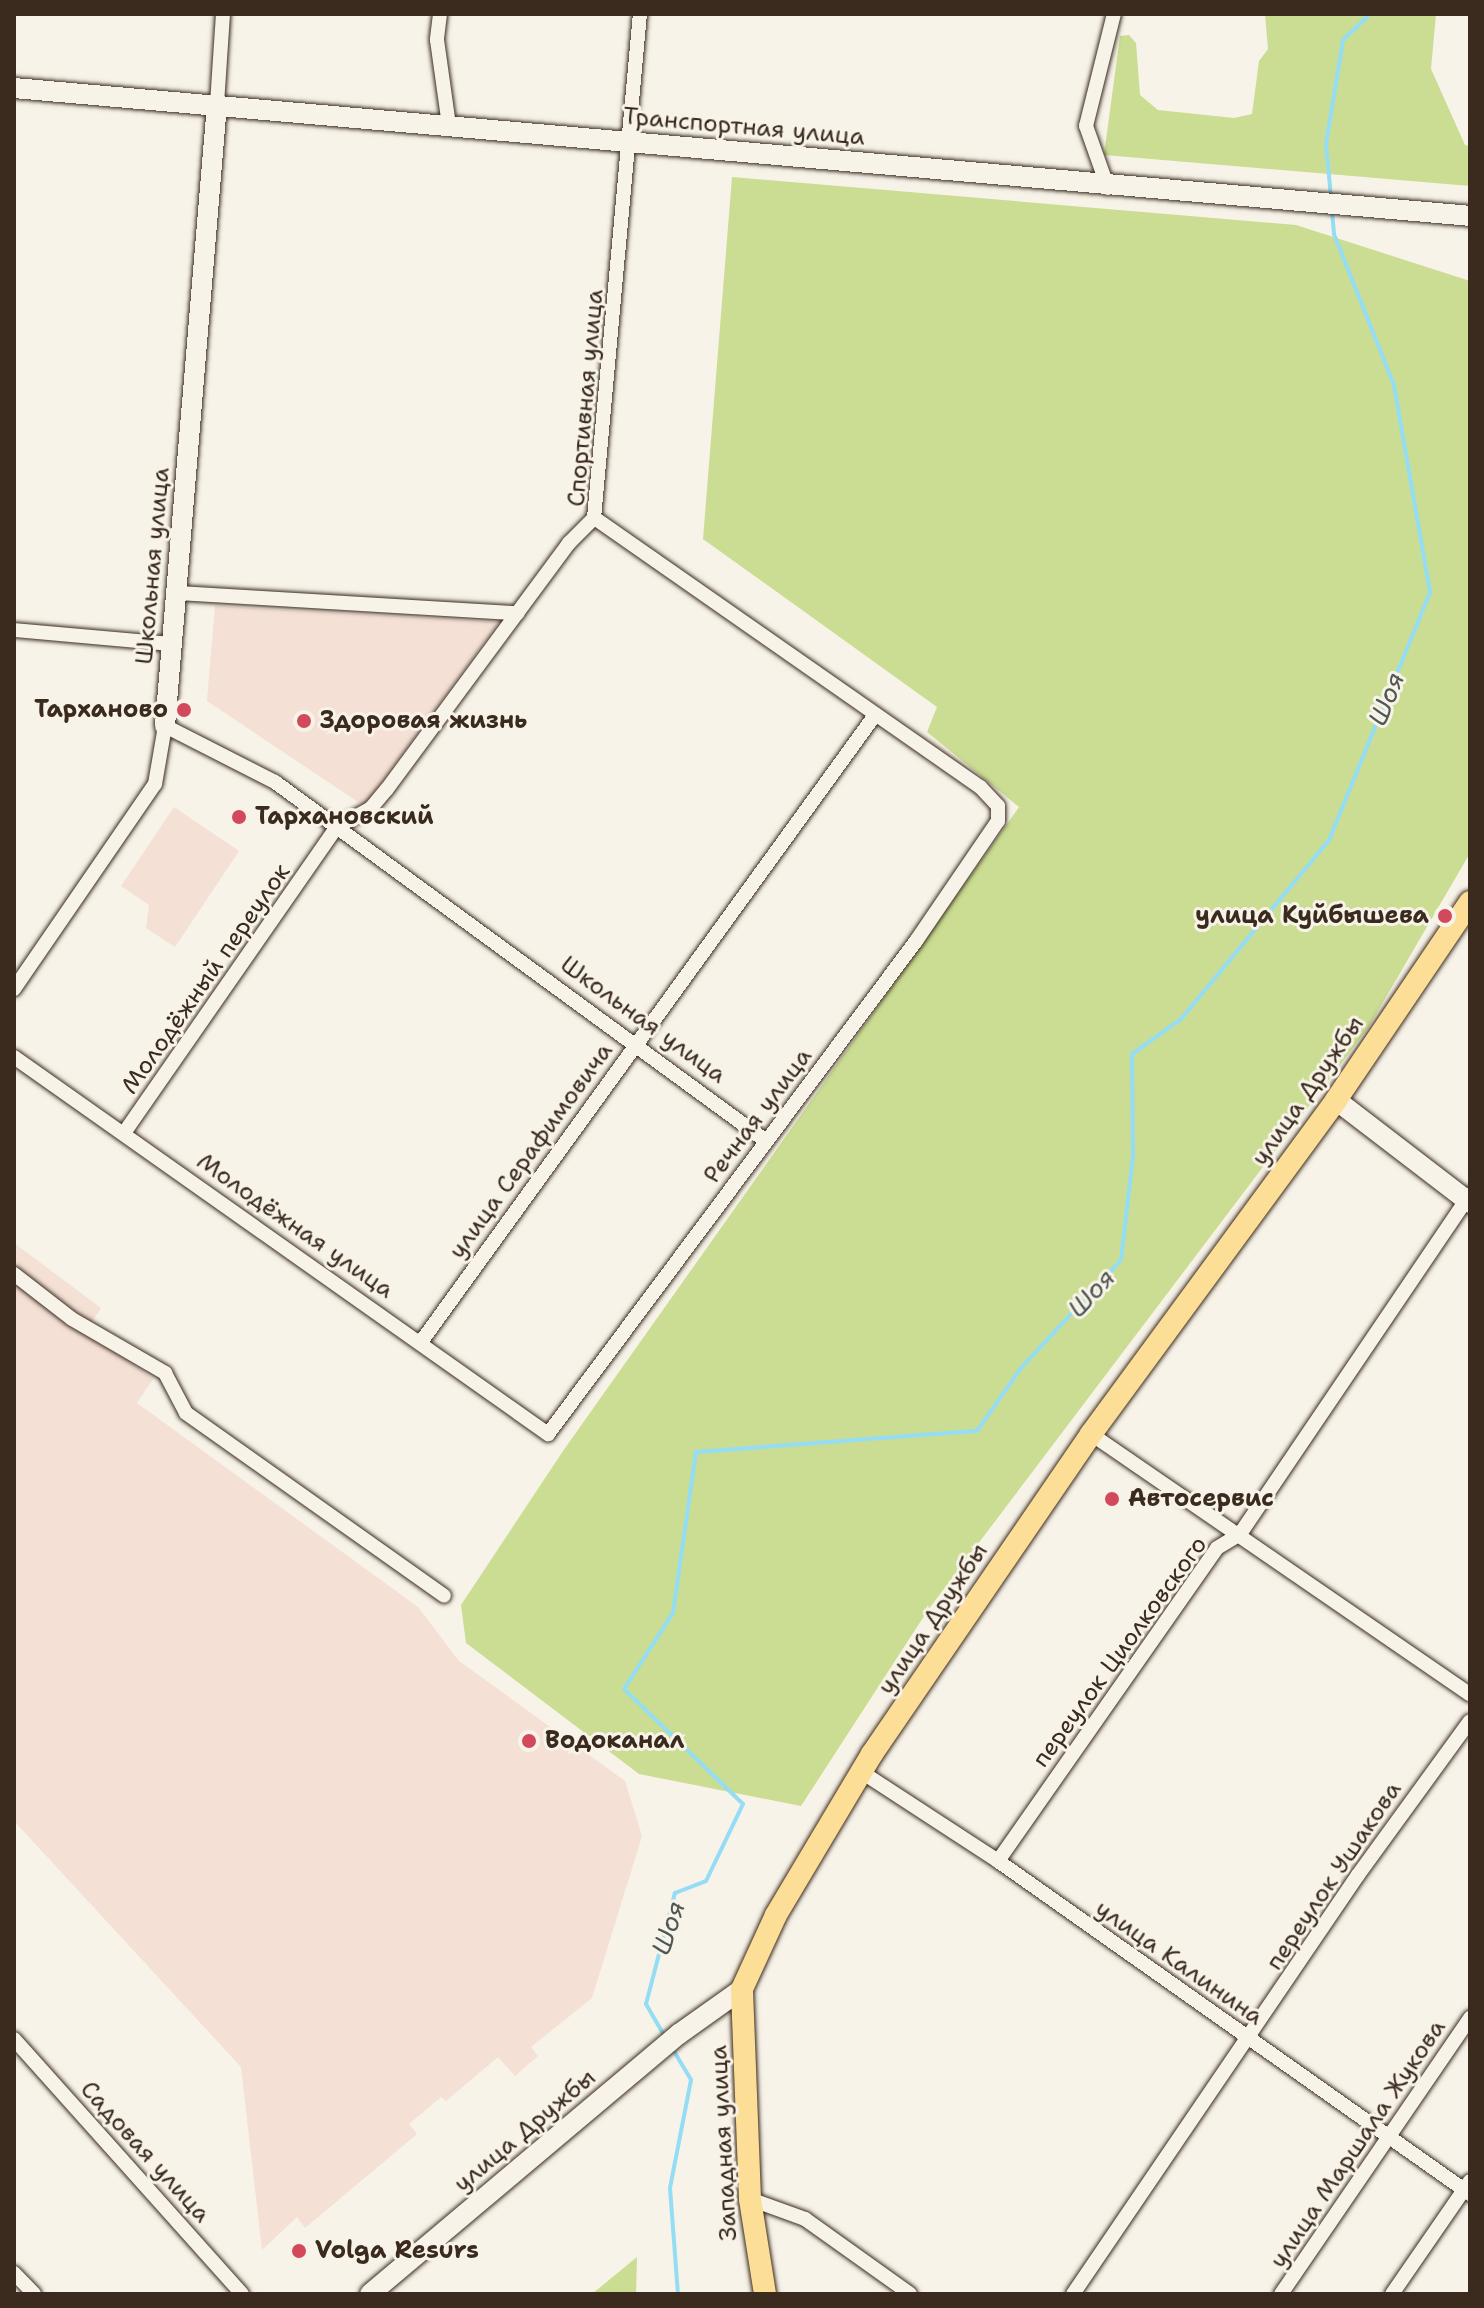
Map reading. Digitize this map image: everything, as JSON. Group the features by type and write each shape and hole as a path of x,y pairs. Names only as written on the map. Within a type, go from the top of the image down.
{"main road":[{"name":"улица Дружбы","path":"742,1989 807,1857 860,1771 1091,1434 1336,1100 1470,902"},
{"name":"Западная улица","path":"742,1989 750,2199 765,2294"}],"street":[{"name":"Школьная улица","path":"223,14 165,726 237,759 337,827 766,1141"},
{"path":"440,14 437,40 449,125"},
{"name":"Спортивная улица","path":"640,14 632,143 594,518 980,787 998,806 998,821"},
{"path":"1108,188 1086,126 1114,14"},
{"name":"Транспортная улица","path":"14,88 449,125 1108,188 1346,204 1470,216"},
{"name":"Молодёжный переулок","path":"124,1133 337,827 371,808 387,789 517,613 594,518"},
{"path":"177,593 517,613"},
{"path":"14,630 172,644"},
{"name":"улица Серафимовича","path":"421,1342 875,715"},
{"path":"14,989 155,784 165,726"},
{"name":"Речная улица","path":"548,1434 998,821"},
{"name":"Молодёжная улица","path":"14,1057 548,1434"},
{"path":"1336,1100 1469,1199"},
{"name":"переулок Циолковского","path":"998,1861 1217,1548 1240,1534 1469,1199"},
{"path":"14,1274 72,1319 165,1373 186,1413 444,1596"},
{"path":"1091,1434 1470,1694"},
{"name":"переулок Ушакова","path":"1073,2294 1251,2040 1358,1875 1470,1721"},
{"name":"улица Калинина","path":"860,1771 998,1861 1390,2139 1468,2188"},
{"name":"улица Дружбы","path":"370,2294 679,2034 742,1989"},
{"name":"улица Маршала Жукова","path":"1281,2294 1470,2018"},
{"name":"Садовая улица","path":"14,2039 242,2294"},
{"path":"1392,2294 1468,2188"},
{"path":"750,2199 805,2219 910,2294"},
{"path":"14,2273 34,2294"}],"shaded area":[{"path":"215,606 499,622 364,806 207,701"},
{"path":"174,807 239,851 175,947 146,928 149,905 121,886"},
{"name":"Водоканал","path":"14,1243 101,1308 84,1334 91,1333 153,1379 137,1403 418,1607 459,1661 625,1781 642,1836 592,1998 531,2047 538,2056 515,2076 498,2057 446,2101 441,2097 409,2124 417,2134 305,2228 297,2217 262,2250 241,2067 14,1821"}],"green space":[{"path":"1265,14 1436,14 1431,69 1465,145 1470,146 1470,186 1104,155 1120,36 1129,35 1136,43 1140,95 1158,110 1234,118 1252,114 1259,61 1268,49"},
{"path":"732,177 1296,225 1470,281 1470,853 1368,1028 928,1610 801,1806 639,1774 466,1643 461,1605 563,1451 1019,807 927,732 937,707 703,539"},
{"path":"637,2257 636,2294 592,2294"}],"waterway":[{"name":"Шоя","path":"1331,197 1326,144 1343,40 1370,14"},
{"name":"Шоя","path":"665,2037 646,2004 675,1893 706,1881 743,1804 624,1689 673,1613 696,1452 977,1431 1021,1368 1121,1260 1133,1156 1132,1054 1181,1019 1329,840 1430,592 1394,385 1334,234 1332,210"},
{"name":"Шоя","path":"672,2048 691,2080 670,2188 678,2294"}],"place":[{"name":"Тарханово","path":"184,710"},
{"name":"Здоровая жизнь","path":"304,721"},
{"name":"Тархановский","path":"239,817"},
{"name":"улица Куйбышева","path":"1445,916"},
{"name":"Автосервис","path":"1112,1499"},
{"name":"Водоканал","path":"529,1741"},
{"name":"Volga Resurs","path":"299,2251"}]}
